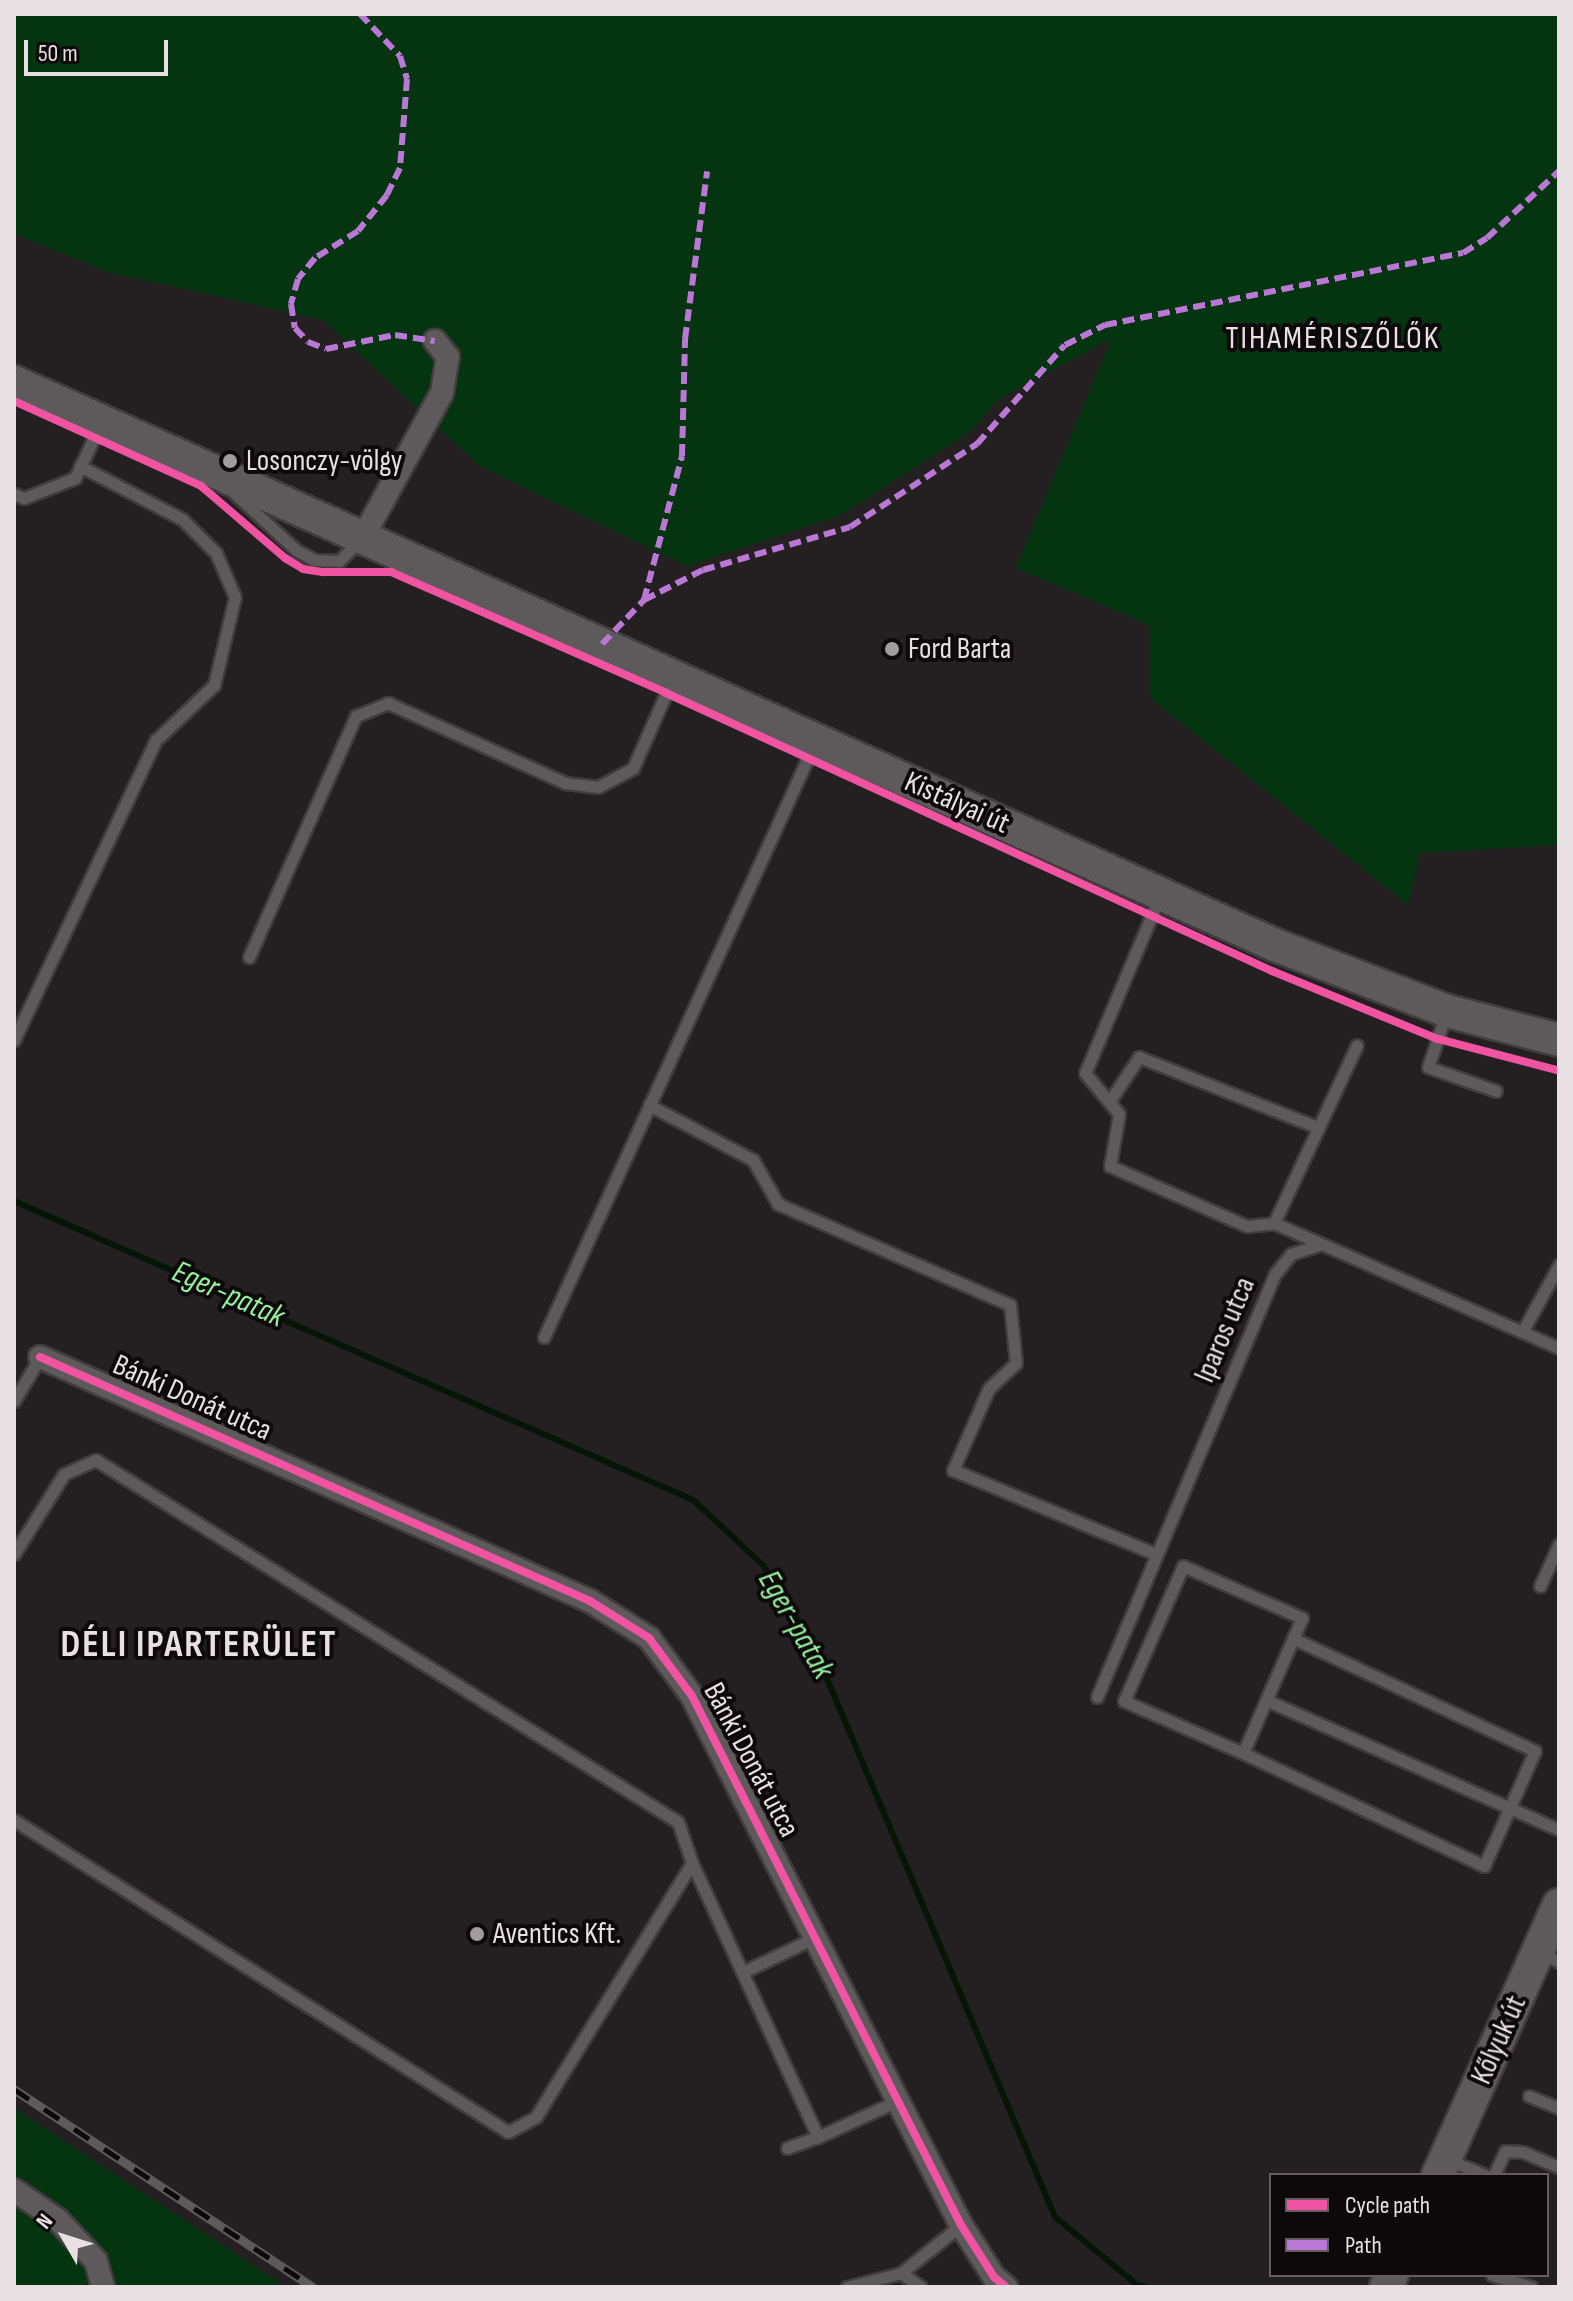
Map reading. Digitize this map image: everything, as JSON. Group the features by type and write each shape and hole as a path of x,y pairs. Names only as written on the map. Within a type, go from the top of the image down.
{"main road":[{"name":"Kistályai út","path":"14,382 1275,945 1447,1011 1559,1040"},
{"name":"Kőlyuk út","path":"1442,2167 1553,1933"}],"street":[{"path":"363,537 442,393 448,357 435,341"},
{"name":"Bánki Donát utca","path":"40,1357 590,1601 649,1638 692,1696 961,2225 994,2277 1006,2287"},
{"path":"14,2190 58,2220 96,2261 103,2287"}],"lane":[{"path":"14,494 24,498 75,478 103,421"},
{"path":"14,1040 156,740 214,685 235,597 216,553 182,519 80,466"},
{"path":"249,957 356,716 388,703 565,783 598,787 633,768 674,676"},
{"path":"544,1337 807,760 812,738"},
{"path":"1161,894 1085,1073 1119,1114 1110,1166 1247,1226 1274,1223 1318,1245 1559,1348"},
{"path":"1447,1011 1428,1067 1496,1091"},
{"path":"1274,1223 1357,1045"},
{"path":"1109,1102 1139,1057 1319,1128"},
{"path":"649,1105 753,1160 778,1204 1010,1305 1016,1363 989,1388 953,1470 1156,1554"},
{"name":"Iparos utca","path":"1097,1697 1275,1274 1291,1254 1318,1245"},
{"path":"1522,1332 1559,1265"},
{"path":"14,1401 40,1357"},
{"path":"14,1554 64,1474 96,1460 678,1822 692,1863 818,2137"},
{"path":"1540,1586 1559,1544"},
{"path":"1243,1753 1293,1638 1302,1618 1183,1566 1124,1701 1484,1866 1535,1751 1293,1638"},
{"path":"1266,1700 1559,1830"},
{"path":"14,1820 508,2132 536,2117 692,1863"},
{"path":"743,1972 816,1937"},
{"path":"1529,2096 1559,2108"},
{"path":"787,2148 897,2101"},
{"path":"1495,2173 1505,2151 1523,2152 1556,2166"},
{"path":"1442,2167 1474,2173"},
{"path":"847,2287 901,2273 961,2225"},
{"path":"901,2273 921,2287"},
{"path":"1502,2277 1531,2287"}],"green space":[{"path":"14,14 1559,14 1559,845 1420,853 1408,905 1150,698 1149,625 1016,568 1111,339 999,399 970,432 841,515 687,566 479,466 323,320 107,272 14,234"},
{"path":"14,2108 286,2287 14,2287"}],"waterway":[{"name":"Eger-patak","path":"14,1201 693,1500 763,1565 811,1641 1055,2217 1136,2284 1145,2287"}],"railway":[{"path":"14,2089 313,2287"}],"marked path":[{"path":"360,14 400,56 407,79 400,168 387,195 358,231 315,258 298,279 291,304 295,328 308,342 326,349 395,335 435,341"},
{"path":"644,600 682,456 685,339 707,171"},
{"path":"602,644 644,600 703,570 850,527 977,444 1065,345 1105,325 1463,253 1487,238 1559,171"}],"cycle path":[{"path":"14,401 201,486 285,558 303,569 391,572 666,693 1272,971 1438,1039 1557,1070"},
{"path":"40,1357 590,1601 649,1638 692,1696 961,2225 994,2277 1006,2287"}],"place":[{"name":"Losonczy-völgy","path":"230,461"},
{"name":"Ford Barta","path":"892,649"},
{"name":"Aventics Kft.","path":"477,1934"}],"district":[{"name":"TIHAMÉRISZŐLŐK","path":"1333,339"},
{"name":"DÉLI IPARTERÜLET","path":"199,1645"}]}
